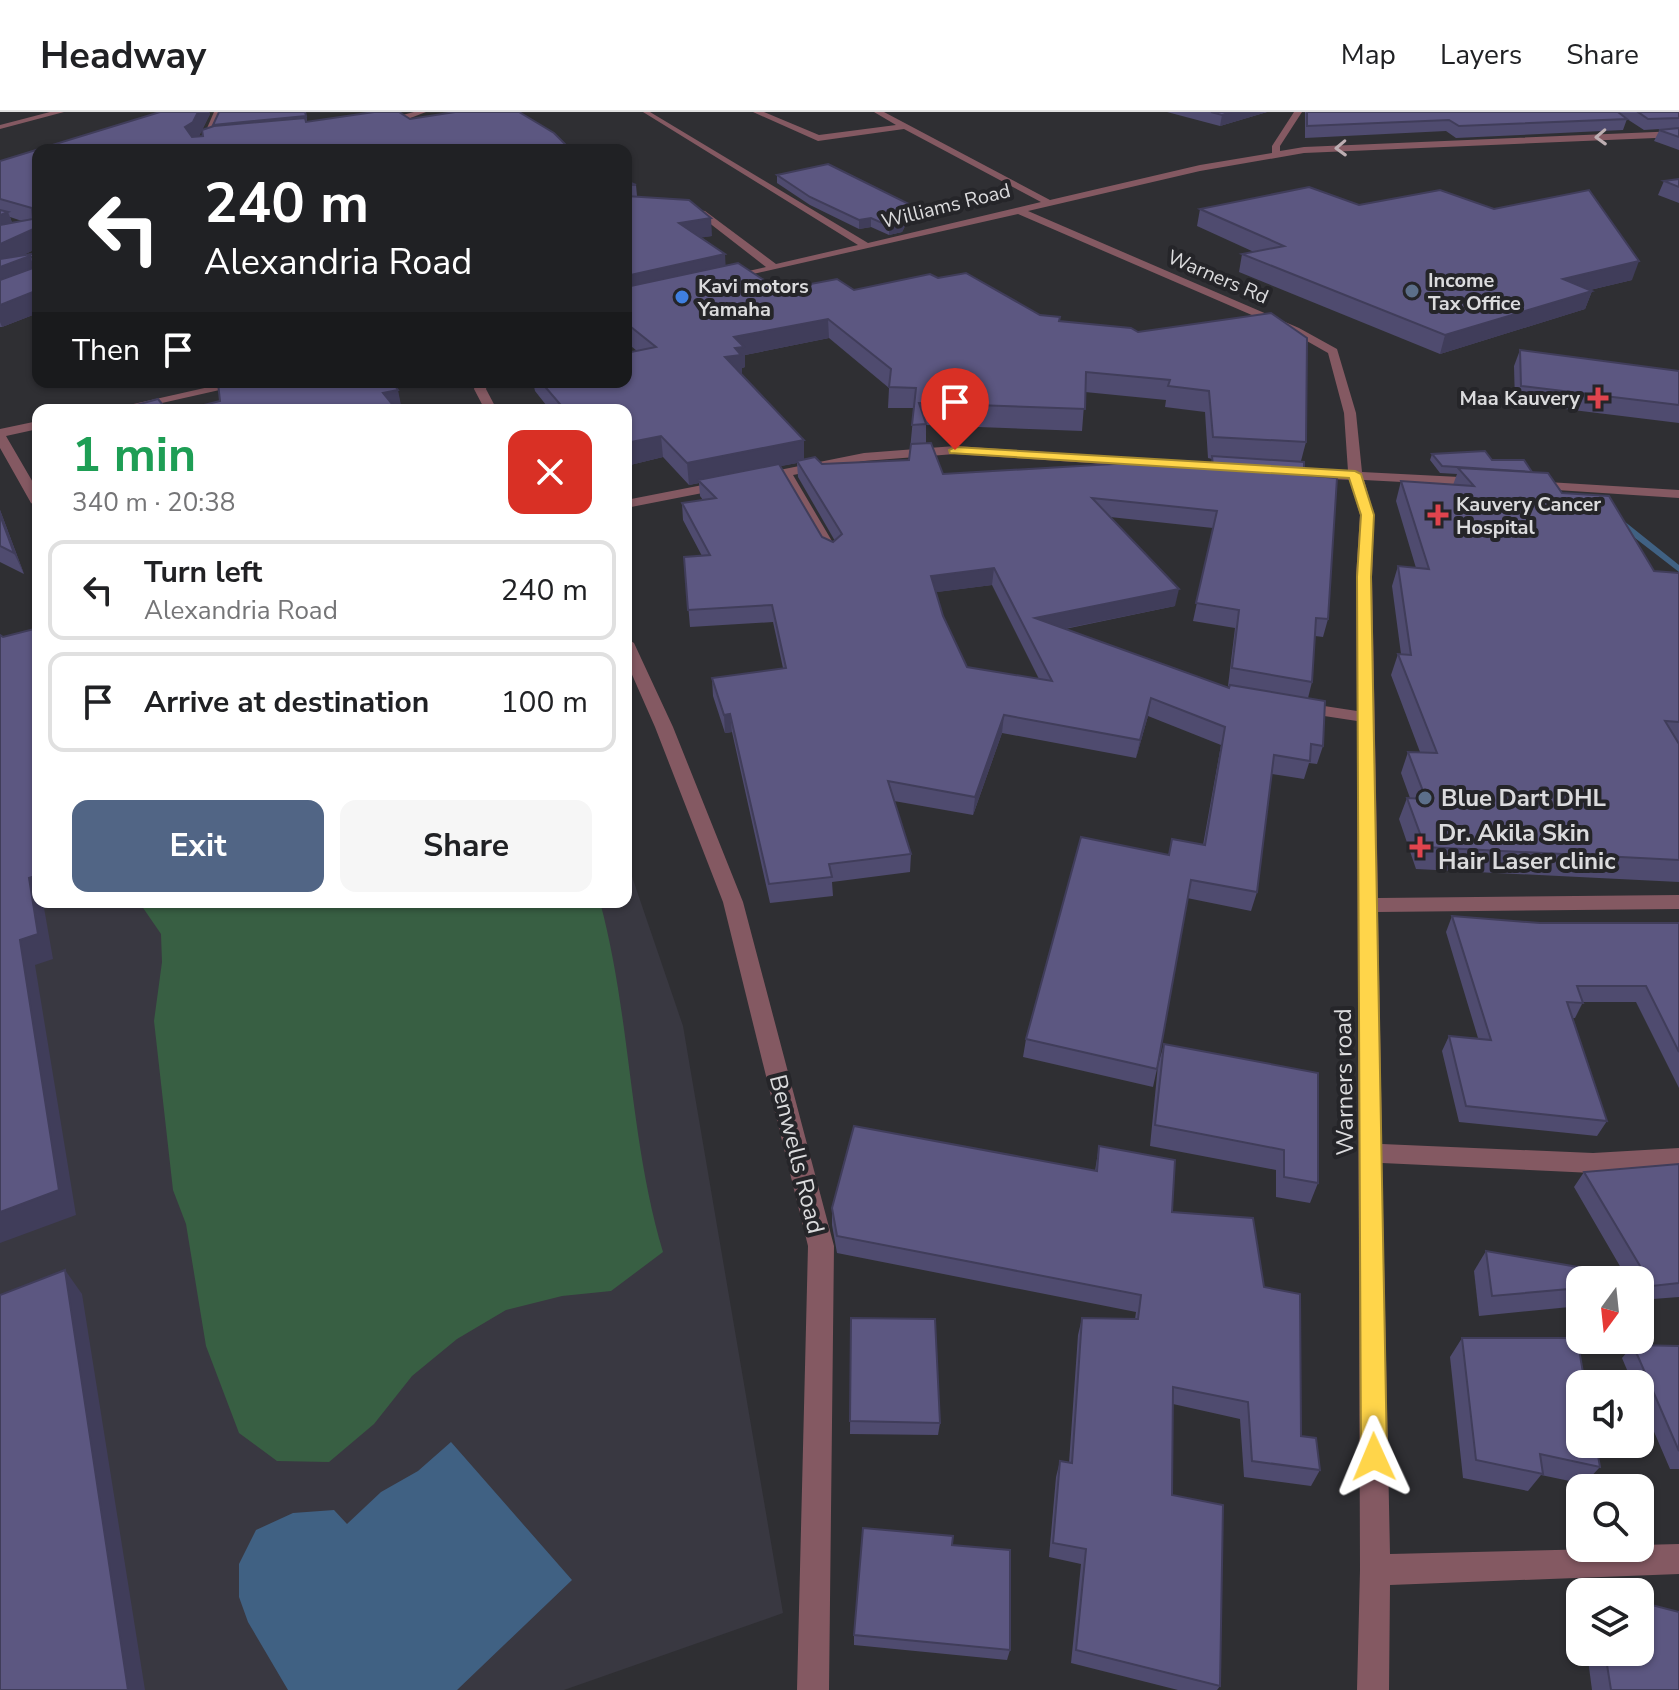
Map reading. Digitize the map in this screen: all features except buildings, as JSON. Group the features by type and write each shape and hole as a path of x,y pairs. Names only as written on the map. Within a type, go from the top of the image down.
{"street":[{"path":"0,127 60,112"},
{"path":"203,144 218,112"},
{"path":"368,122 400,120 422,112"},
{"path":"757,112 818,138 908,126"},
{"path":"878,112 1047,202"},
{"path":"1276,155 1276,146 1298,112"},
{"path":"646,113 866,246"},
{"path":"1629,128 1640,135"},
{"name":"Williams Road","path":"716,282 1015,209 1200,168 1304,150 1679,134"},
{"path":"205,144 217,137"},
{"path":"1069,198 1064,216 1076,236"},
{"path":"680,209 702,213 774,268"},
{"name":"Warners Rd","path":"1015,209 1295,330 1333,351 1350,413 1355,474"},
{"path":"142,404 220,388"},
{"path":"195,393 201,404"},
{"path":"32,427 0,435 32,492"},
{"path":"632,503 864,457 955,450 1172,465"},
{"path":"1265,471 1494,483"},
{"path":"785,473 832,553"},
{"name":"Warners road","path":"1355,474 1367,515 1364,577 1375,1570 1373,1690"},
{"path":"1509,484 1679,494"},
{"name":"Benwells Road","path":"632,656 664,727 733,902 821,1246 813,1690"},
{"path":"1281,704 1365,717"},
{"path":"1368,905 1679,902"},
{"path":"1371,1153 1593,1163 1679,1158"},
{"path":"1375,1570 1679,1559"}],"shaded area":[{"path":"0,831 32,891 32,908 632,908 632,877 683,1026 783,1613 564,1690 0,1690"}],"green space":[{"path":"143,908 601,908 618,989 643,1165 663,1252 611,1291 562,1296 506,1310 457,1339 412,1376 374,1424 329,1462 277,1461 239,1433 206,1346 186,1224 173,1190 154,1021 162,962 161,934"}],"water":[{"path":"451,1442 572,1580 457,1690 288,1690 248,1622 239,1597 239,1564 256,1530 293,1513 334,1510 347,1524 381,1492 418,1471"}],"waterway":[{"path":"1616,519 1679,569"}],"place":[{"name":"Income Tax Office","path":"1412,291"},
{"name":"Kavi motors Yamaha","path":"682,297"},
{"name":"Maa Kauvery","path":"1598,398"},
{"name":"Kauvery Cancer Hospital","path":"1438,515"},
{"name":"Blue Dart DHL","path":"1425,798"},
{"name":"Dr. Akila Skin Hair Laser clinic","path":"1420,847"}],"route":[{"path":"955,450 1355,474 1367,515 1364,577 1374,1457"}]}
